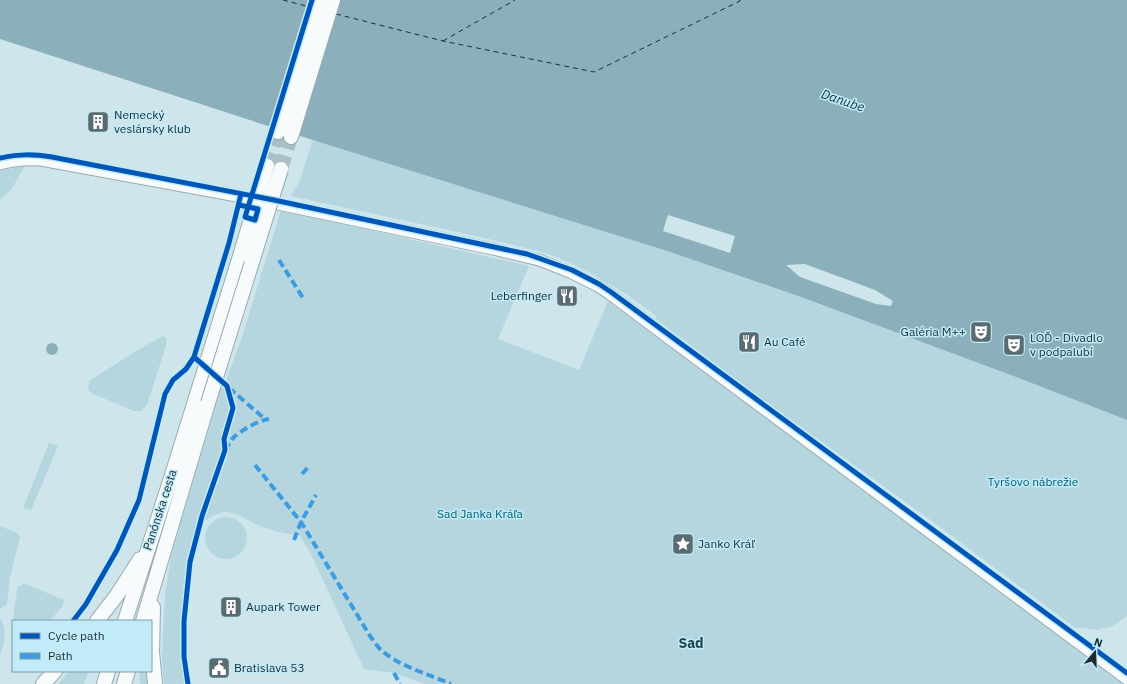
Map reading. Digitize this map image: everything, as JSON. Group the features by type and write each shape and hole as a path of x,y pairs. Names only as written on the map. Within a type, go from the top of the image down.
{"main road":[{"path":"319,0 284,134 333,0"},
{"path":"202,401 274,168"},
{"name":"Panónska cesta","path":"124,620 150,544 202,401"},
{"name":"Panónska cesta","path":"143,620 202,401"},
{"path":"98,620 117,595 150,544"},
{"path":"155,579 152,640 155,684"},
{"path":"43,684 54,672"},
{"path":"104,684 108,672"},
{"path":"124,684 128,672"}],"street":[{"path":"0,164 16,160 41,160 248,198"},
{"path":"278,204 527,257 572,273 598,286 1127,679"}],"green space":[{"name":"Tyršovo nábrežie","path":"313,139 667,251 801,297 1127,420 1127,616 1113,626 1097,630 1074,627 936,524 769,404 656,319 656,316 628,295 585,270 557,257 538,251 291,196 300,180"},
{"path":"25,166 11,190 0,200 0,171"},
{"name":"Sad Janka Kráľa","path":"281,210 529,266 498,339 579,370 608,301 1125,684 425,684 394,673 364,669 311,554 300,536 270,529 235,514 222,512 198,525 189,556 183,591 181,622 185,684 164,684 162,660 163,630 165,596 171,556 221,387 223,388 242,337"},
{"path":"163,336 167,339 165,349 147,405 141,411 134,411 91,393 88,389 89,381 136,351"},
{"path":"49,443 58,446 31,510 23,508"},
{"path":"222,517 230,517 241,523 247,534 247,542 241,553 230,559 222,559 211,553 205,542 205,534 211,523"},
{"path":"0,526 17,533 20,537 10,577 7,603 0,609"},
{"path":"24,584 28,585 64,600 63,605 51,620 13,620 17,590 19,586"},
{"path":"0,618 5,631 0,655"},
{"path":"69,672 89,672 84,684 58,684"},
{"path":"139,672 150,672 151,684 140,684"}],"water":[{"name":"Danube","path":"0,0 1127,0 1127,420 801,297 667,251 265,125 0,39"},
{"path":"52,343 56,345 58,349 56,353 52,355 48,353 46,349 48,345"}],"pier":[{"path":"668,215 735,236 730,253 663,231"},
{"path":"805,264 875,290 893,301 891,306 876,304 800,277 786,265"}],"ferry route":[{"path":"283,0 310,7"},
{"path":"443,41 515,0"},
{"path":"336,14 443,41 594,72 740,0"}],"tunnel":[{"path":"267,166 278,132"},
{"path":"281,169 291,137"}],"marked path":[{"path":"279,260 303,298"},
{"path":"229,388 265,419"},
{"path":"225,450 233,438 241,431 256,423 269,419"},
{"path":"255,465 301,522 370,636 379,648 404,665 451,684"},
{"path":"302,474 310,465"},
{"path":"294,540 301,522 316,495"},
{"path":"394,673 400,684"}],"cycle path":[{"path":"239,205 258,209 255,220 245,217 312,0"},
{"path":"0,158 26,155 52,157 274,200 527,254 572,270 611,292 1127,673"},
{"path":"74,620 86,604 117,550 139,500 165,394 173,380 186,369 194,357 229,243 241,194"},
{"path":"188,684 184,657 184,621 190,562 202,516 225,450 224,439 233,408 227,386 194,357"}],"place":[{"name":"Nemecký veslársky klub","path":"98,122"},
{"name":"Leberfinger","path":"567,296"},
{"name":"Galéria M++","path":"981,332"},
{"name":"Au Café","path":"749,342"},
{"name":"LOĎ - Divadlo v podpalubí","path":"1014,345"},
{"name":"Janko Kráľ","path":"683,544"},
{"name":"Aupark Tower","path":"231,607"},
{"name":"Bratislava 53","path":"219,668"}],"district":[{"name":"Sad","path":"691,643"}]}
